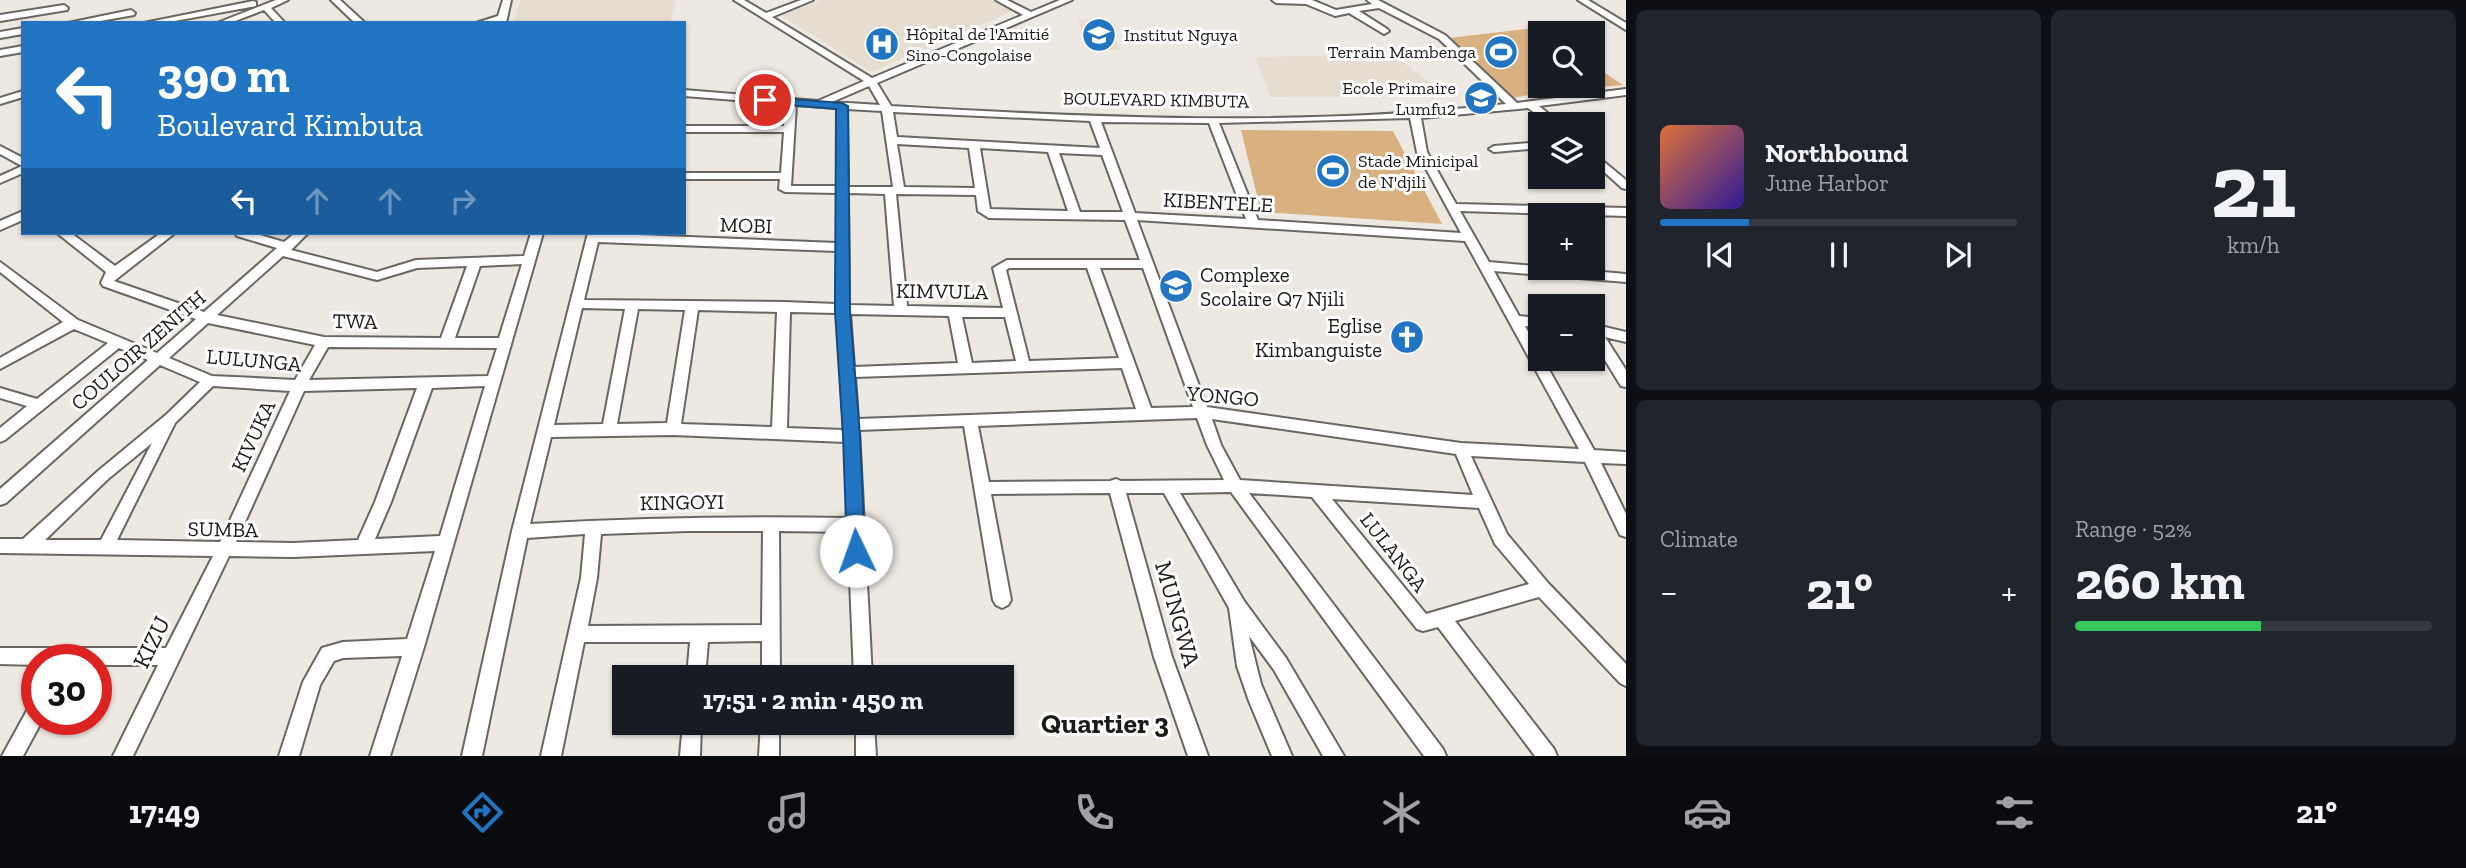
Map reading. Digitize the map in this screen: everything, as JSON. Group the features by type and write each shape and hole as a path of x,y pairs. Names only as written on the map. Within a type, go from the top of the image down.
{"street":[{"path":"96,21 132,18 131,0"},
{"path":"160,21 254,5 266,7 284,0"},
{"path":"335,0 359,21"},
{"path":"501,20 507,0"},
{"path":"738,0 872,82 887,108 892,140 901,311"},
{"path":"766,16 809,0"},
{"path":"1000,0 1031,16"},
{"path":"818,104 1068,0"},
{"path":"1276,0 1306,0 1328,11 1352,11 1381,5"},
{"path":"1371,0 1442,37 1514,106"},
{"path":"1583,0 1626,27"},
{"path":"0,18 65,4 61,21"},
{"path":"225,21 254,5"},
{"path":"266,7 279,21"},
{"path":"1352,11 1384,31"},
{"path":"0,35 21,31"},
{"path":"0,53 21,49"},
{"name":"BOULEVARD KIMBUTA","path":"686,93 842,106 1094,118 1212,118 1415,115 1626,92"},
{"path":"0,101 21,95"},
{"name":"MOBI","path":"792,102 785,189 841,191"},
{"path":"1530,104 1540,112"},
{"path":"842,106 843,311 862,665"},
{"path":"1415,115 1422,152 1622,515 1626,530"},
{"path":"1094,118 1214,445 1235,486 1436,756"},
{"path":"1212,118 1254,224"},
{"path":"686,129 789,129"},
{"path":"892,140 1107,152"},
{"path":"841,191 980,192 974,145"},
{"path":"1494,149 1528,146"},
{"path":"0,149 21,162"},
{"path":"1053,150 1075,215"},
{"path":"1605,167 1626,186"},
{"path":"0,180 21,171"},
{"path":"686,176 784,176"},
{"name":"KIBENTELE","path":"980,192 984,211 989,214 1130,216 1469,237"},
{"path":"1452,207 1626,212"},
{"path":"0,226 21,216"},
{"path":"65,235 115,272 166,235"},
{"path":"246,235 285,249 377,275 416,264 528,260"},
{"name":"COULOIR ZENITH","path":"0,498 6,485 160,360 300,235"},
{"path":"380,756 415,647 536,235"},
{"path":"472,756 520,531 594,235"},
{"name":"MOBI","path":"594,235 843,247"},
{"path":"446,343 475,262"},
{"path":"1092,264 1145,414"},
{"name":"KIMVULA","path":"843,311 1010,313 998,271 1002,266 1149,264"},
{"name":"LULUNGA","path":"0,266 74,323 210,381 299,386 494,381"},
{"path":"1486,266 1626,278"},
{"name":"TWA","path":"115,272 106,280 107,283 208,318 324,342 505,343"},
{"path":"577,304 784,306 843,311"},
{"path":"609,430 632,304"},
{"path":"673,429 692,305"},
{"path":"779,432 784,306"},
{"path":"955,312 966,369"},
{"path":"1010,313 1024,368"},
{"path":"1516,320 1528,322"},
{"path":"0,365 74,323"},
{"path":"1605,332 1626,337"},
{"path":"2,431 118,342"},
{"name":"KIVUKA","path":"224,550 299,386 324,342"},
{"path":"1605,348 1626,382"},
{"path":"847,372 1125,363"},
{"path":"26,547 210,381"},
{"path":"364,545 426,384"},
{"path":"0,393 37,404"},
{"name":"YONGO","path":"547,431 851,431 970,421 1202,412 1461,449 1626,458"},
{"path":"105,548 172,418"},
{"path":"970,421 1002,600"},
{"path":"1461,449 1501,539 1542,588 1626,677"},
{"name":"MUNGWA","path":"1116,485 1163,657 1198,756"},
{"name":"MUNGWA","path":"1168,486 1238,607 1280,664 1334,756"},
{"path":"983,488 1235,486"},
{"name":"LULANGA","path":"1235,486 1485,502"},
{"name":"LULANGA","path":"1318,493 1423,623 1542,588"},
{"path":"771,523 771,665"},
{"name":"KINGOYI","path":"520,531 594,526 771,523 855,525"},
{"path":"551,756 589,578 594,526"},
{"name":"SUMBA","path":"0,546 293,550 446,543"},
{"name":"KIZU","path":"123,756 224,550"},
{"name":"MUNGWA","path":"1238,607 1241,651 1259,705 1282,756"},
{"path":"1442,618 1547,756"},
{"path":"697,665 700,633"},
{"path":"578,634 771,633"},
{"path":"289,756 312,682 328,654 343,650 415,647"},
{"path":"0,656 21,657"},
{"path":"112,658 171,657"},
{"path":"12,756 24,735"},
{"path":"690,756 691,735"},
{"path":"769,756 770,735"},
{"path":"865,735 866,756"}],"shaded area":[{"path":"520,0 676,0 671,21 515,21"},
{"name":"Hôpital de l'Amitié Sino-Congolaise","path":"821,0 992,0 1013,11 871,72 781,15"},
{"name":"Institut Nguya","path":"1078,20 1107,20 1120,50 1090,50"},
{"name":"Terrain Mambenga","path":"1528,29 1528,95 1509,99 1449,38"},
{"path":"1391,54 1449,96 1271,97 1255,57"},
{"name":"Terrain Mambenga","path":"1605,73 1623,85 1605,87"},
{"name":"Stade Minicipal de N'djili","path":"1241,130 1393,131 1442,224 1261,212"}],"place":[{"name":"Institut Nguya","path":"1099,35"},
{"name":"Hôpital de l'Amitié Sino-Congolaise","path":"882,44"},
{"name":"Terrain Mambenga","path":"1501,52"},
{"name":"Ecole Primaire Lumfu2","path":"1481,98"},
{"name":"Stade Minicipal de N'djili","path":"1333,171"},
{"name":"Complexe Scolaire Q7 Njili","path":"1176,286"},
{"name":"Eglise Kimbanguiste","path":"1407,337"}],"district":[{"name":"Quartier 3","path":"1105,723"}],"route":[{"path":"765,100 842,106 843,311 852,436 856,551"}]}
